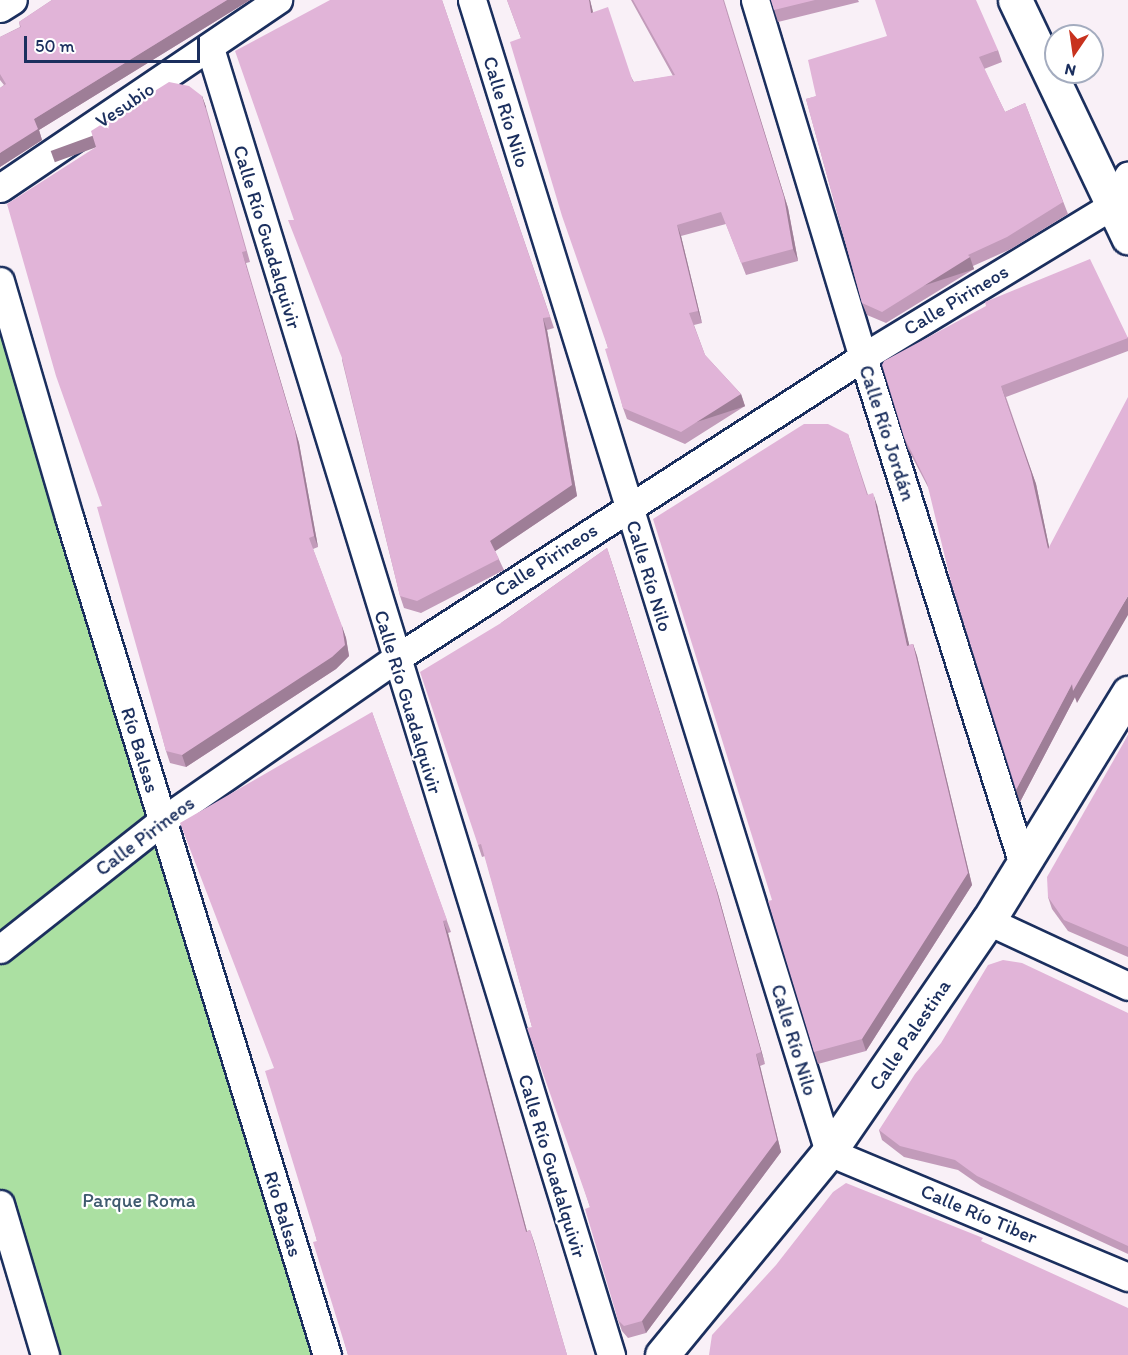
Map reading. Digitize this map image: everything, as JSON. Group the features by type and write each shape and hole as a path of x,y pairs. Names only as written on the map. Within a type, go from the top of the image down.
{"street":[{"path":"0,8 13,0"},
{"name":"Vesubio","path":"0,188 278,0"},
{"name":"Calle Río Nilo","path":"472,0 627,507 829,1152"},
{"name":"Calle Río Jordán","path":"755,0 863,357 1023,864"},
{"path":"1015,0 1121,190 1128,237"},
{"name":"Calle Río Guadalquivir","path":"210,48 395,659 611,1355"},
{"name":"Calle Pirineos","path":"0,949 162,821 395,659 1121,190"},
{"name":"Río Balsas","path":"0,281 162,821 327,1355"},
{"name":"Calle Palestina","path":"663,1355 829,1152 988,921 1128,693"},
{"path":"988,921 1128,986"},
{"name":"Calle Río Tiber","path":"829,1152 1128,1277"},
{"path":"0,1204 45,1355"}],"green space":[{"name":"Parque Roma","path":"0,279 327,1355 46,1355 0,1201"}],"building":[{"path":"52,0 227,0 34,119 38,129 0,153 0,88 6,84 0,74 0,37 21,27 19,22"},
{"path":"330,0 442,0 550,317 543,318 572,485 490,541 499,559 417,601 400,596 342,358 288,220 294,220 235,51"},
{"path":"507,0 589,0 591,13 608,7 633,82 675,75 633,0 723,0 784,197 793,249 741,263 721,212 677,225 698,311 689,313 705,355 741,394 681,432 623,408 605,349 608,348 562,216 510,42 521,38"},
{"path":"771,0 815,0 774,10"},
{"path":"875,0 976,0 998,50 979,57 1005,112 1025,103 1063,202 1007,237 968,255 970,257 882,312 862,303 806,99 816,96 808,60 887,36"},
{"path":"169,82 189,86 202,96 246,251 242,252 295,431 314,536 309,538 342,626 345,645 332,657 182,755 166,751 97,507 102,506 56,376 7,204 96,147 91,131"},
{"path":"1090,259 1128,338 1001,386 1031,473 1048,549 1128,397 1128,596 1073,691 1072,684 1016,790 951,582 927,483 904,437 882,365 884,361 986,306 985,302"},
{"path":"804,424 828,424 848,434 867,495 873,493 907,646 913,644 968,873 862,1039 814,1052 768,901 772,900 653,519"},
{"path":"607,548 714,882 761,1052 756,1054 777,1140 642,1321 624,1326 618,1320 585,1209 590,1207 527,1028 532,1027 481,844 478,845 420,672 501,623"},
{"path":"372,712 447,920 443,921 526,1232 530,1230 567,1355 348,1355 313,1242 317,1241 265,1071 274,1068 180,823"},
{"path":"1128,735 1128,947 1064,920 1048,897 1047,877"},
{"path":"1003,960 1022,963 1128,1013 1128,1246 977,1176 955,1160 900,1146 879,1130 915,1074 941,1043 988,965"},
{"path":"846,1183 983,1238 981,1241 1128,1308 1128,1355 709,1355 712,1335 776,1265 833,1192"}]}
